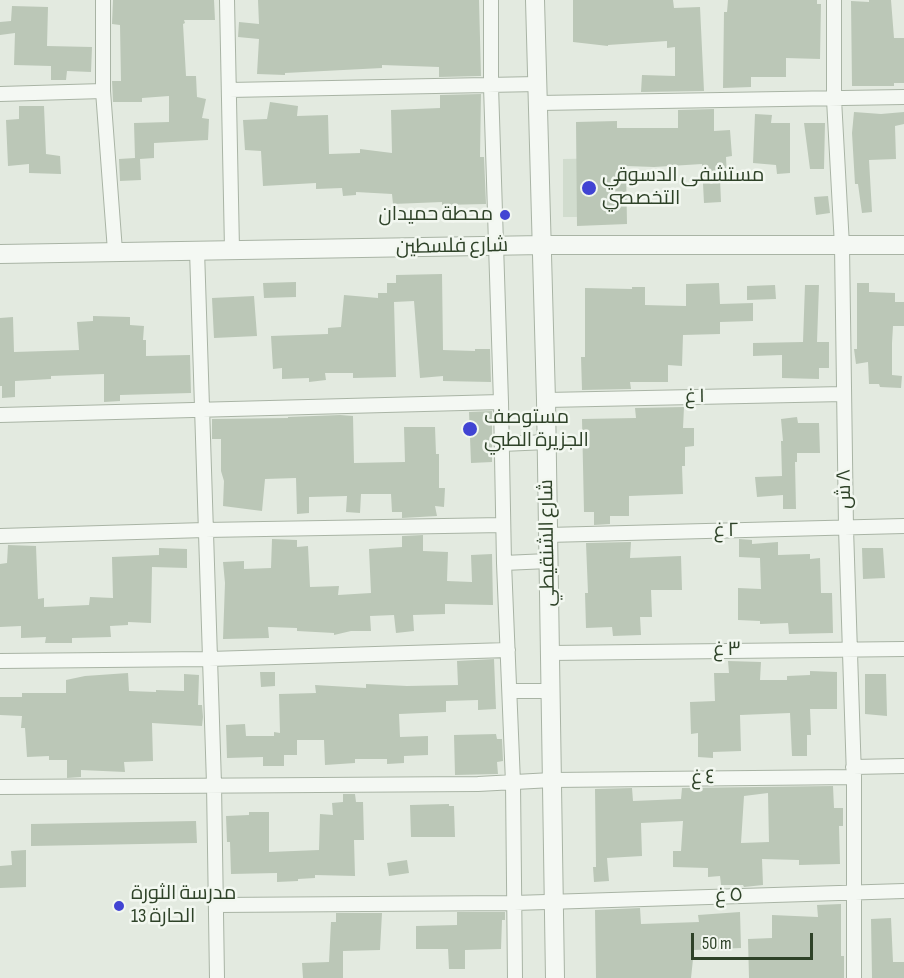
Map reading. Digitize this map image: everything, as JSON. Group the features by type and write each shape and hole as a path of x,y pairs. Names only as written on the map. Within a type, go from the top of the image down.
{"street":[{"path":"103,0 104,91 115,251"},
{"path":"227,0 232,249"},
{"path":"491,0 491,86 504,563 513,783 515,978"},
{"name":"شارع الشنقيطي","path":"535,0 543,245 555,978"},
{"name":"٨ ش","path":"834,0 834,99 842,246 846,528 853,772 854,978"},
{"path":"229,90 538,84"},
{"path":"0,94 104,91"},
{"path":"539,104 904,97"},
{"name":"شارع فلسطين","path":"0,254 543,245 904,245"},
{"path":"197,250 203,409 202,465 214,784 217,978"},
{"name":"١ غ","path":"546,400 844,394"},
{"path":"0,415 501,402"},
{"path":"502,444 547,442"},
{"path":"0,536 503,525"},
{"name":"٢ غ","path":"547,536 904,526"},
{"path":"504,563 548,561"},
{"name":"٣ غ","path":"550,653 904,649"},
{"path":"0,661 209,659 508,650"},
{"path":"510,691 551,691"},
{"name":"٤ غ","path":"0,787 513,783 853,772 904,766"},
{"name":"٥ غ","path":"216,905 514,903 904,891"}],"shaded area":[{"name":"مستشفى الدسوقي التخصصي","path":"615,158 615,217 563,217 563,159"}],"building":[{"path":"113,0 214,0 215,20 184,20 183,24 186,76 196,76 197,97 206,99 202,118 209,119 208,140 154,143 154,158 140,159 141,180 120,181 119,159 135,158 134,123 169,122 169,96 142,98 142,102 113,102 112,81 121,81 120,25 112,24"},
{"path":"258,0 479,0 481,76 439,77 439,67 382,65 382,68 285,73 285,75 257,74 259,39 238,37 239,22 259,24"},
{"path":"573,0 673,0 674,8 700,7 704,91 641,92 642,75 675,76 675,47 667,48 667,41 608,46 573,42"},
{"path":"728,0 817,0 817,4 821,4 820,59 786,58 786,77 751,77 751,87 723,88 724,12 727,12"},
{"path":"869,0 891,0 894,38 904,38 904,83 894,83 894,86 852,86 851,1 869,2"},
{"path":"12,6 48,7 47,46 92,47 91,72 67,71 66,80 51,80 51,66 14,65 15,33 0,35 0,22 11,21"},
{"path":"481,94 480,157 484,157 486,204 442,205 442,202 393,204 392,194 356,192 356,195 343,196 342,188 316,189 316,183 263,186 261,151 245,150 243,120 267,119 270,102 298,106 297,116 328,115 329,154 360,153 360,149 392,153 391,110 440,108 440,95"},
{"path":"19,106 44,106 46,154 60,156 61,174 29,173 29,164 8,166 6,120 19,119"},
{"path":"714,109 714,131 730,130 732,156 726,157 727,178 720,179 721,202 704,203 702,164 626,166 627,224 577,226 576,122 617,121 617,128 678,128 678,110"},
{"path":"854,112 881,114 904,112 904,124 895,126 896,159 869,160 872,212 862,213 858,184 855,184 852,133"},
{"path":"755,114 772,115 771,123 790,123 790,173 777,174 776,165 753,163"},
{"path":"804,123 825,123 824,169 810,169"},
{"path":"828,196 830,213 816,215 814,197"},
{"path":"442,274 443,350 490,349 491,382 443,381 443,376 420,378 414,301 394,302 396,377 353,378 353,373 325,373 326,380 309,382 309,378 282,379 282,368 273,369 271,336 328,334 328,328 341,327 344,295 378,298 378,293 387,293 387,283 396,283 396,275"},
{"path":"296,282 296,297 264,298 263,283"},
{"path":"719,283 720,304 753,303 753,321 720,322 720,334 683,335 682,366 668,365 668,382 630,382 631,389 582,390 581,357 585,357 585,288 645,287 645,305 686,306 686,284"},
{"path":"857,283 869,283 869,292 895,293 895,302 904,302 904,326 893,326 892,343 892,375 902,376 901,388 869,384 868,362 856,364 854,349 857,349"},
{"path":"775,285 776,299 747,300 747,286"},
{"path":"805,285 819,285 817,342 829,342 829,368 819,368 819,379 782,378 782,355 753,356 753,343 803,342"},
{"path":"254,296 257,336 214,338 212,298"},
{"path":"93,316 130,317 130,325 144,326 143,340 146,340 146,356 190,355 191,393 120,395 120,401 104,402 104,374 51,376 51,379 15,381 15,397 2,398 0,318 13,317 14,352 79,350 77,322 93,321"},
{"path":"684,407 683,428 694,428 694,446 685,447 685,466 682,466 683,494 629,496 629,516 610,516 610,524 594,525 594,512 584,512 582,419 636,418 635,408"},
{"path":"492,411 492,462 471,463 469,412"},
{"path":"353,416 354,463 405,462 404,427 435,427 436,454 439,454 439,488 445,488 444,507 435,506 437,516 402,518 402,512 392,512 391,494 361,494 360,513 346,512 347,496 309,497 309,513 297,514 296,478 265,479 262,511 223,506 221,439 212,439 212,419"},
{"path":"797,417 798,423 819,423 820,453 797,453 797,462 795,462 796,509 783,509 783,495 757,497 755,477 782,476 781,419"},
{"path":"423,535 423,551 448,552 447,581 472,582 471,555 492,554 493,605 445,604 445,614 413,615 414,631 396,633 394,615 370,616 371,631 351,631 334,635 334,633 297,631 297,628 268,627 269,638 223,639 225,583 223,562 244,561 244,569 271,568 272,539 297,540 297,547 308,546 310,587 339,586 338,595 371,593 369,549 402,547 402,536"},
{"path":"739,539 752,540 752,544 778,542 778,555 810,554 810,559 820,558 821,593 832,593 833,633 789,634 788,623 760,624 760,621 738,620 738,588 761,589 760,558 739,557"},
{"path":"631,542 630,558 681,556 682,590 651,590 652,617 640,617 641,635 613,636 612,627 586,628 585,593 588,593 586,543"},
{"path":"8,545 36,546 38,599 44,598 44,607 89,605 90,597 113,598 112,557 159,555 159,548 187,549 187,568 152,567 151,623 128,622 128,625 110,626 111,637 72,638 72,643 45,643 46,637 21,638 21,626 0,627 0,564 7,563"},
{"path":"862,548 883,548 885,578 863,579"},
{"path":"494,659 496,709 478,710 478,700 446,701 446,712 399,714 400,737 428,736 428,755 404,756 404,763 387,764 387,759 355,759 355,763 325,765 324,740 297,740 297,755 284,755 284,766 263,766 263,757 227,758 226,725 245,724 246,736 274,736 274,732 280,733 279,694 316,693 315,685 366,688 366,684 458,685 457,661"},
{"path":"728,661 761,662 760,680 787,680 787,676 810,675 810,671 837,672 837,709 810,709 811,735 807,735 807,756 792,756 790,713 740,715 741,751 713,752 713,758 698,757 698,733 691,734 690,702 715,701 714,673 729,673"},
{"path":"260,672 275,672 275,686 261,687"},
{"path":"128,673 129,691 156,692 156,690 184,691 184,674 199,675 198,705 202,705 203,717 202,726 152,723 153,761 124,762 125,772 81,770 81,777 67,778 67,760 49,760 49,756 27,757 25,728 21,728 22,716 0,715 0,697 22,697 22,693 66,693 66,680 85,676"},
{"path":"865,674 886,674 887,716 865,714"},
{"path":"496,734 497,739 502,739 503,761 497,762 498,774 455,775 454,735"},
{"path":"833,786 834,808 843,808 843,826 839,826 840,864 799,865 799,860 762,859 763,885 744,887 743,885 721,885 720,876 708,877 708,868 673,867 673,851 681,851 683,821 641,823 642,856 607,858 609,881 594,882 593,867 596,867 595,789 632,788 633,801 681,799 682,788","holes":["768,793 769,842 741,843 744,796"]},
{"path":"343,794 355,794 356,802 363,802 364,840 354,840 355,876 315,875 315,878 277,882 277,873 231,874 226,816 249,815 249,812 269,812 269,852 319,850 320,814 333,815 332,803 343,802"},
{"path":"449,804 449,806 454,806 455,837 411,837 410,805"},
{"path":"196,821 197,843 31,846 31,824"},
{"path":"26,850 26,887 0,888 0,866 12,865 11,851"},
{"path":"407,860 409,873 389,876 387,863"},
{"path":"841,904 841,956 844,956 844,978 749,978 748,939 772,938 772,915 818,917 817,905"},
{"path":"640,908 641,924 699,922 698,915 740,912 741,948 694,950 691,978 596,978 595,910"},
{"path":"457,912 505,912 505,920 502,920 501,949 465,950 465,969 449,969 448,949 416,949 416,926 457,925"},
{"path":"336,913 382,913 380,950 343,951 343,978 303,978 302,963 329,962 331,922 336,922"},
{"path":"891,918 893,962 904,962 904,978 872,978 871,919"}],"place":[{"name":"مستشفى الدسوقي التخصصي","path":"589,188"},
{"name":"محطة حميدان","path":"505,215"},
{"name":"مستوصف الجزيرة الطبي","path":"470,429"},
{"name":"مدرسة الثورة الحارة 13","path":"119,906"}]}
